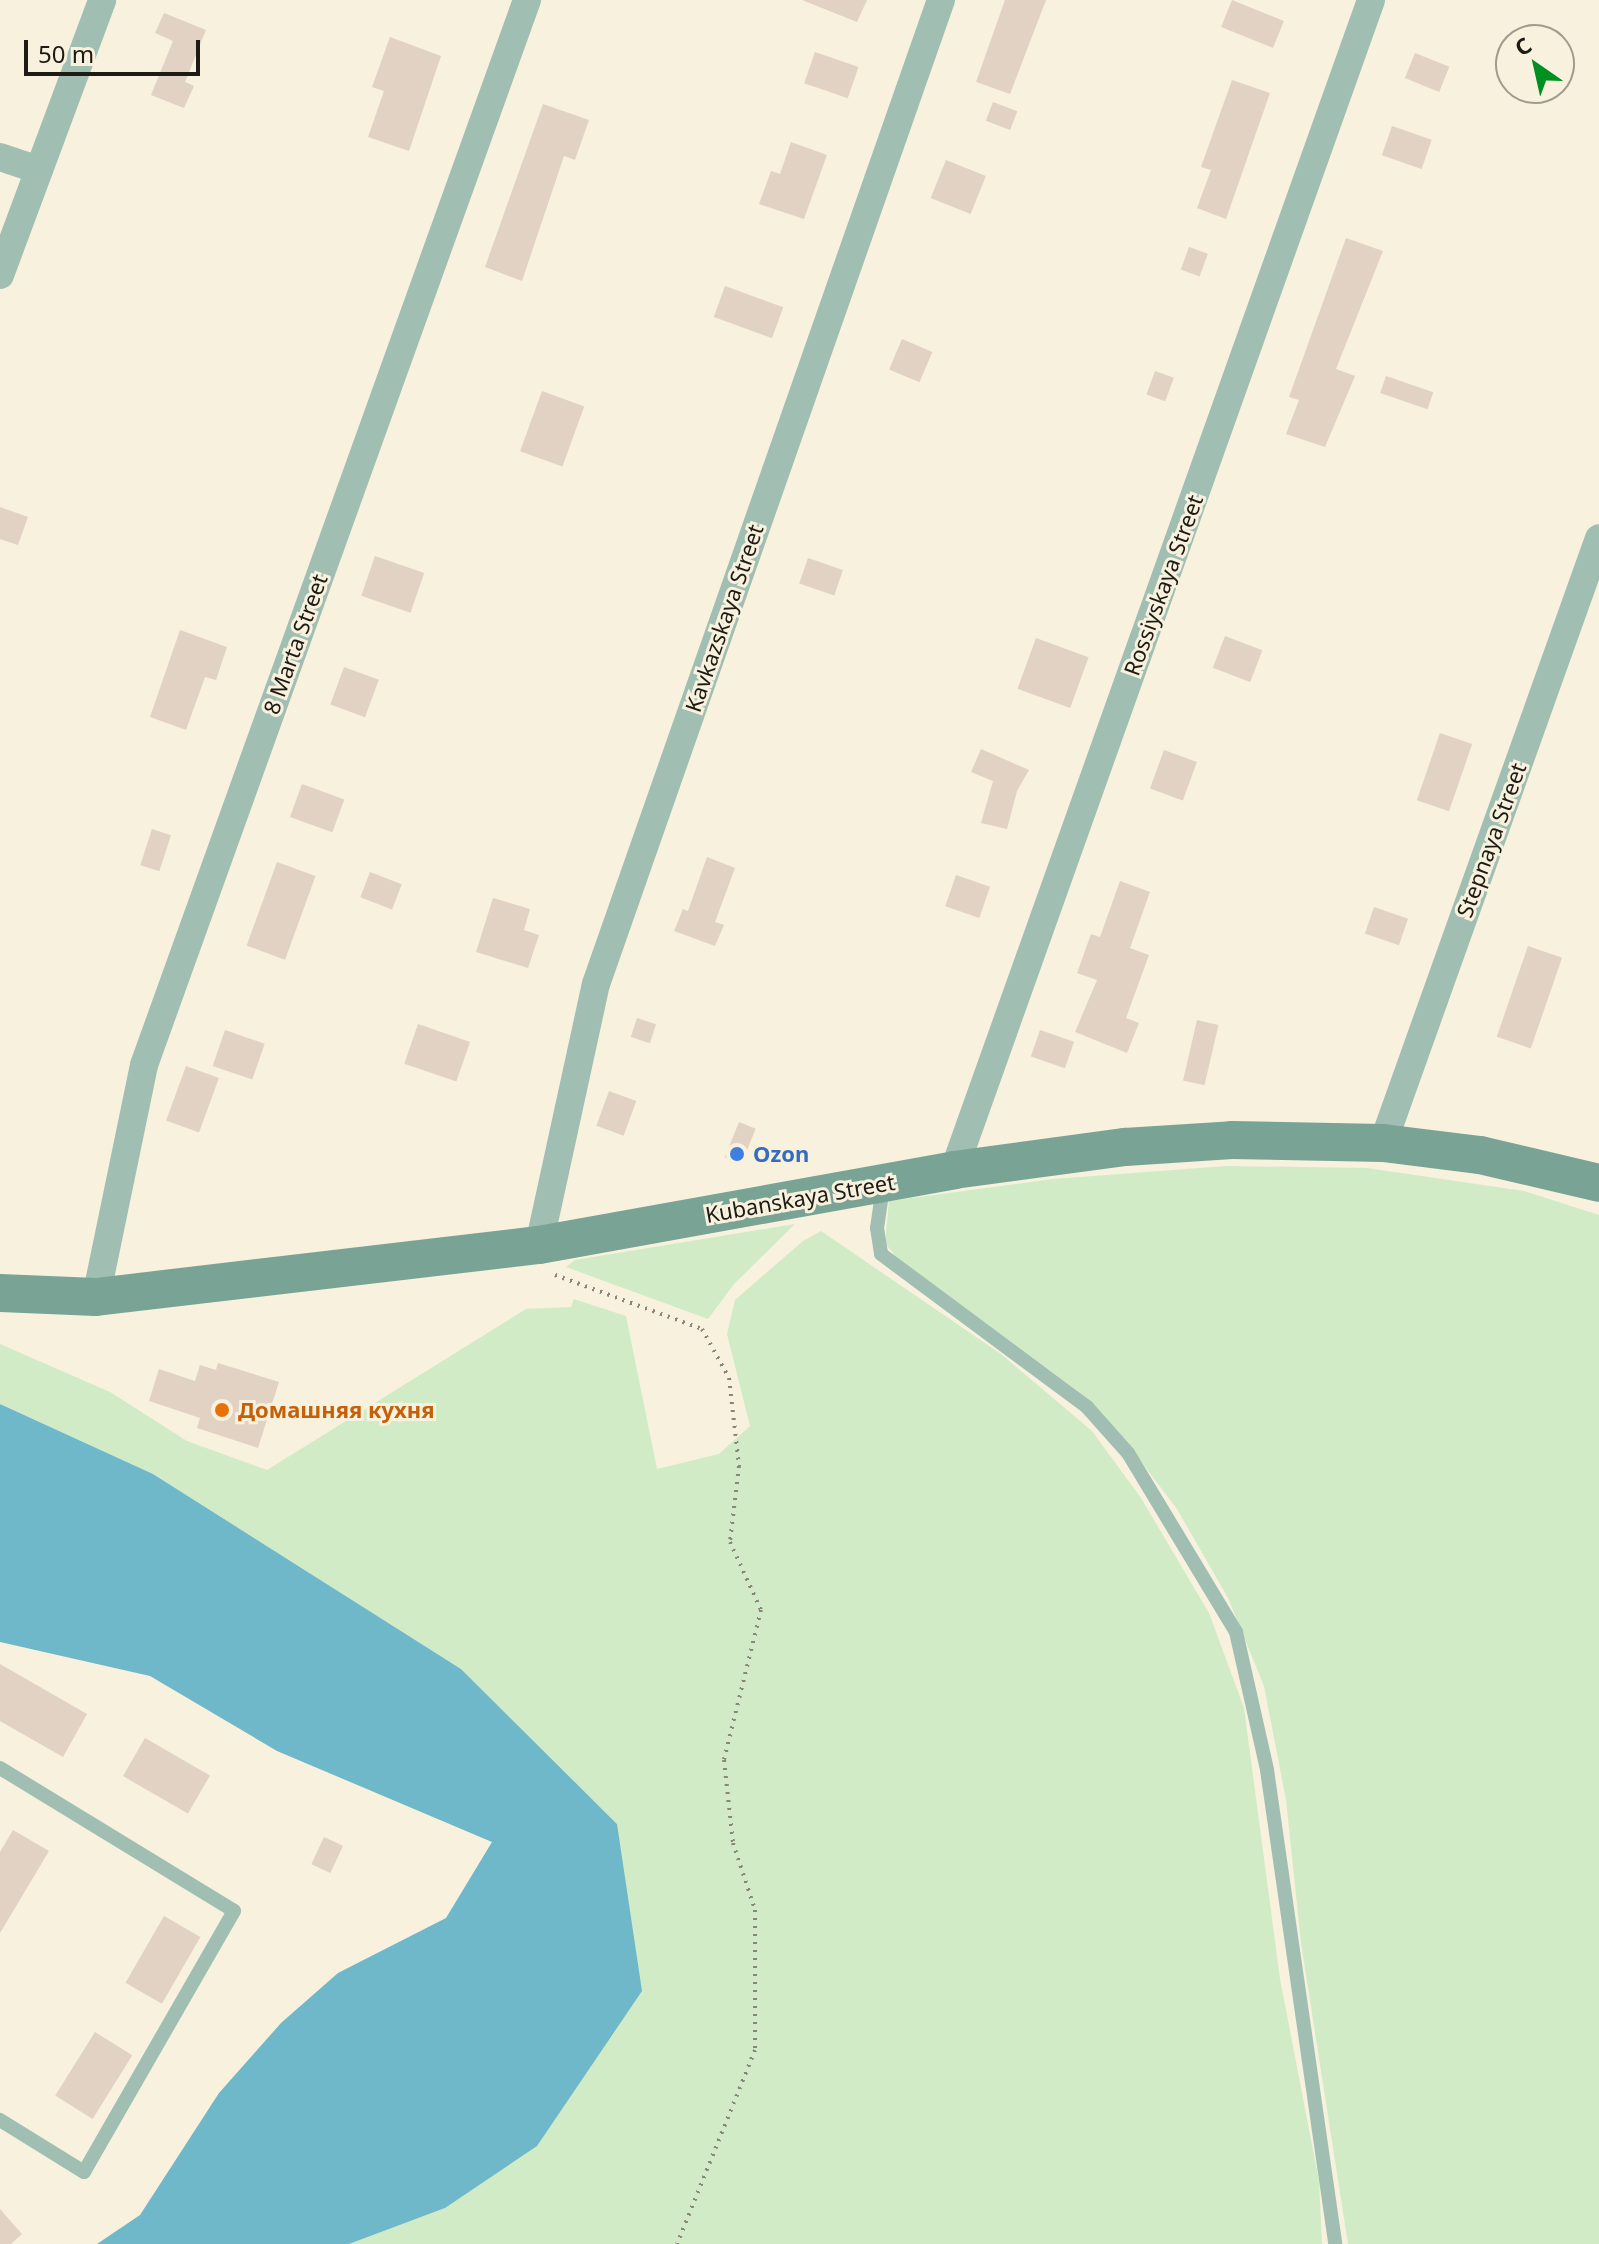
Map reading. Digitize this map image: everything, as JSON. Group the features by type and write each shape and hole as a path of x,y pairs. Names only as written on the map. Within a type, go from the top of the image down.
{"main road":[{"name":"Kubanskaya Street","path":"0,1293 96,1297 539,1245 954,1170 1125,1147 1232,1140 1383,1143 1480,1155 1599,1183"}],"street":[{"path":"0,275 102,0"},
{"name":"8 Marta Street","path":"96,1297 144,1065 527,0"},
{"name":"Kavkazskaya Street","path":"539,1245 596,984 941,0"},
{"name":"Rossiyskaya Street","path":"954,1170 1371,0"},
{"path":"0,157 39,170"},
{"name":"Stepnaya Street","path":"1383,1143 1599,538"}],"lane":[{"path":"883,1183 877,1228 881,1254 1087,1407 1128,1453 1236,1632 1267,1770 1335,2244"},
{"path":"0,1768 234,1911 84,2172 0,2120"}],"path":[{"path":"539,1245 553,1274 702,1329 729,1378 739,1466 730,1542 761,1610 724,1760 733,1843 755,1910 755,2050 677,2244"}],"green space":[{"path":"1226,1166 1367,1168 1524,1191 1599,1215 1599,2244 1348,2244 1301,1943 1286,1800 1264,1686 1228,1598 1177,1509 1127,1443 1078,1391 897,1258 885,1243 889,1201 1053,1179"},
{"path":"795,1224 734,1284 708,1319 566,1267 575,1260"},
{"path":"821,1231 1001,1354 1092,1431 1141,1498 1209,1613 1244,1708 1280,1979 1319,2181 1322,2244 349,2244 445,2208 617,1824 461,1669 153,1474 0,1404 0,1344 110,1392 187,1441 267,1470 526,1309 571,1307 574,1299 626,1316 657,1469 719,1454 750,1426 727,1334 735,1300 803,1241"}],"water":[{"path":"0,1404 153,1474 461,1669 617,1824 642,1991 537,2146 445,2208 349,2244 97,2244 140,2215 219,2093 281,2023 338,1973 446,1918 492,1842 277,1751 150,1676 0,1642"}],"building":[{"path":"802,0 867,0 857,22"},
{"path":"1005,0 1046,0 1010,94 976,82"},
{"path":"1232,0 1284,21 1273,48 1221,27"},
{"path":"164,13 206,30 185,82 194,86 184,108 151,95 173,41 155,33"},
{"path":"390,37 441,56 409,151 368,137 384,91 372,87"},
{"path":"815,52 858,67 848,98 804,83"},
{"path":"1415,53 1449,67 1439,92 1405,78"},
{"path":"1232,80 1270,93 1226,219 1197,208 1211,170 1201,167"},
{"path":"993,102 1017,111 1010,130 986,121"},
{"path":"543,104 589,120 575,160 564,156 522,281 485,267"},
{"path":"1392,126 1432,140 1422,169 1382,155"},
{"path":"791,142 827,155 804,219 759,204 771,171 780,174"},
{"path":"946,160 986,176 971,214 931,198"},
{"path":"1346,238 1383,251 1336,369 1355,376 1325,447 1286,434 1299,400 1289,397"},
{"path":"1189,247 1208,254 1200,276 1181,270"},
{"path":"725,286 783,307 772,338 714,317"},
{"path":"902,339 932,352 919,382 889,369"},
{"path":"1155,371 1174,378 1165,401 1146,394"},
{"path":"1386,376 1433,392 1427,409 1380,393"},
{"path":"542,391 584,406 562,467 520,451"},
{"path":"0,507 28,517 18,545 0,539"},
{"path":"375,556 424,573 410,613 361,596"},
{"path":"808,558 843,570 834,596 799,584"},
{"path":"180,630 227,647 216,680 205,677 186,730 150,717"},
{"path":"1225,636 1262,650 1250,682 1213,668"},
{"path":"1036,638 1089,657 1070,708 1018,689"},
{"path":"344,667 379,680 365,717 330,705"},
{"path":"1440,733 1472,744 1449,811 1417,800"},
{"path":"981,749 1029,770 1017,791 1007,829 981,823 993,781 971,772"},
{"path":"1164,750 1197,762 1183,800 1150,789"},
{"path":"302,784 344,799 332,832 290,817"},
{"path":"152,829 171,835 159,871 140,865"},
{"path":"707,857 735,868 715,922 724,925 715,946 674,931 683,909 688,911"},
{"path":"277,862 316,876 285,960 247,946"},
{"path":"370,872 402,884 392,909 360,897"},
{"path":"956,875 990,887 979,918 945,906"},
{"path":"1120,881 1150,892 1130,948 1149,955 1126,1018 1139,1023 1127,1053 1075,1032 1097,980 1077,973 1091,934 1100,937"},
{"path":"493,898 530,909 524,930 539,935 528,968 476,952"},
{"path":"1374,907 1408,919 1399,945 1365,933"},
{"path":"1528,946 1562,958 1531,1048 1497,1037"},
{"path":"637,1018 656,1024 650,1043 631,1037"},
{"path":"1197,1020 1218,1025 1204,1085 1183,1080"},
{"path":"418,1024 470,1042 456,1082 404,1064"},
{"path":"225,1030 265,1044 252,1080 213,1066"},
{"path":"1040,1030 1074,1042 1065,1068 1031,1056"},
{"path":"186,1066 219,1078 199,1132 166,1121"},
{"path":"609,1091 636,1101 624,1136 596,1126"},
{"path":"739,1122 756,1129 741,1164 725,1157"},
{"name":"Домашняя кухня","path":"218,1363 279,1382 258,1448 197,1428 200,1418 149,1401 159,1369 195,1381 200,1365 216,1370"},
{"path":"0,1664 87,1714 63,1757 0,1721"},
{"path":"145,1738 210,1776 188,1814 123,1776"},
{"path":"13,1830 49,1851 0,1933 0,1852"},
{"path":"324,1837 343,1846 330,1873 311,1864"},
{"path":"164,1916 200,1937 162,2004 126,1983"},
{"path":"95,2032 132,2055 93,2119 55,2096"},
{"path":"0,2209 22,2234 11,2244 0,2244"}],"place":[{"name":"Ozon","path":"737,1154"},
{"name":"Домашняя кухня","path":"222,1410"}]}
